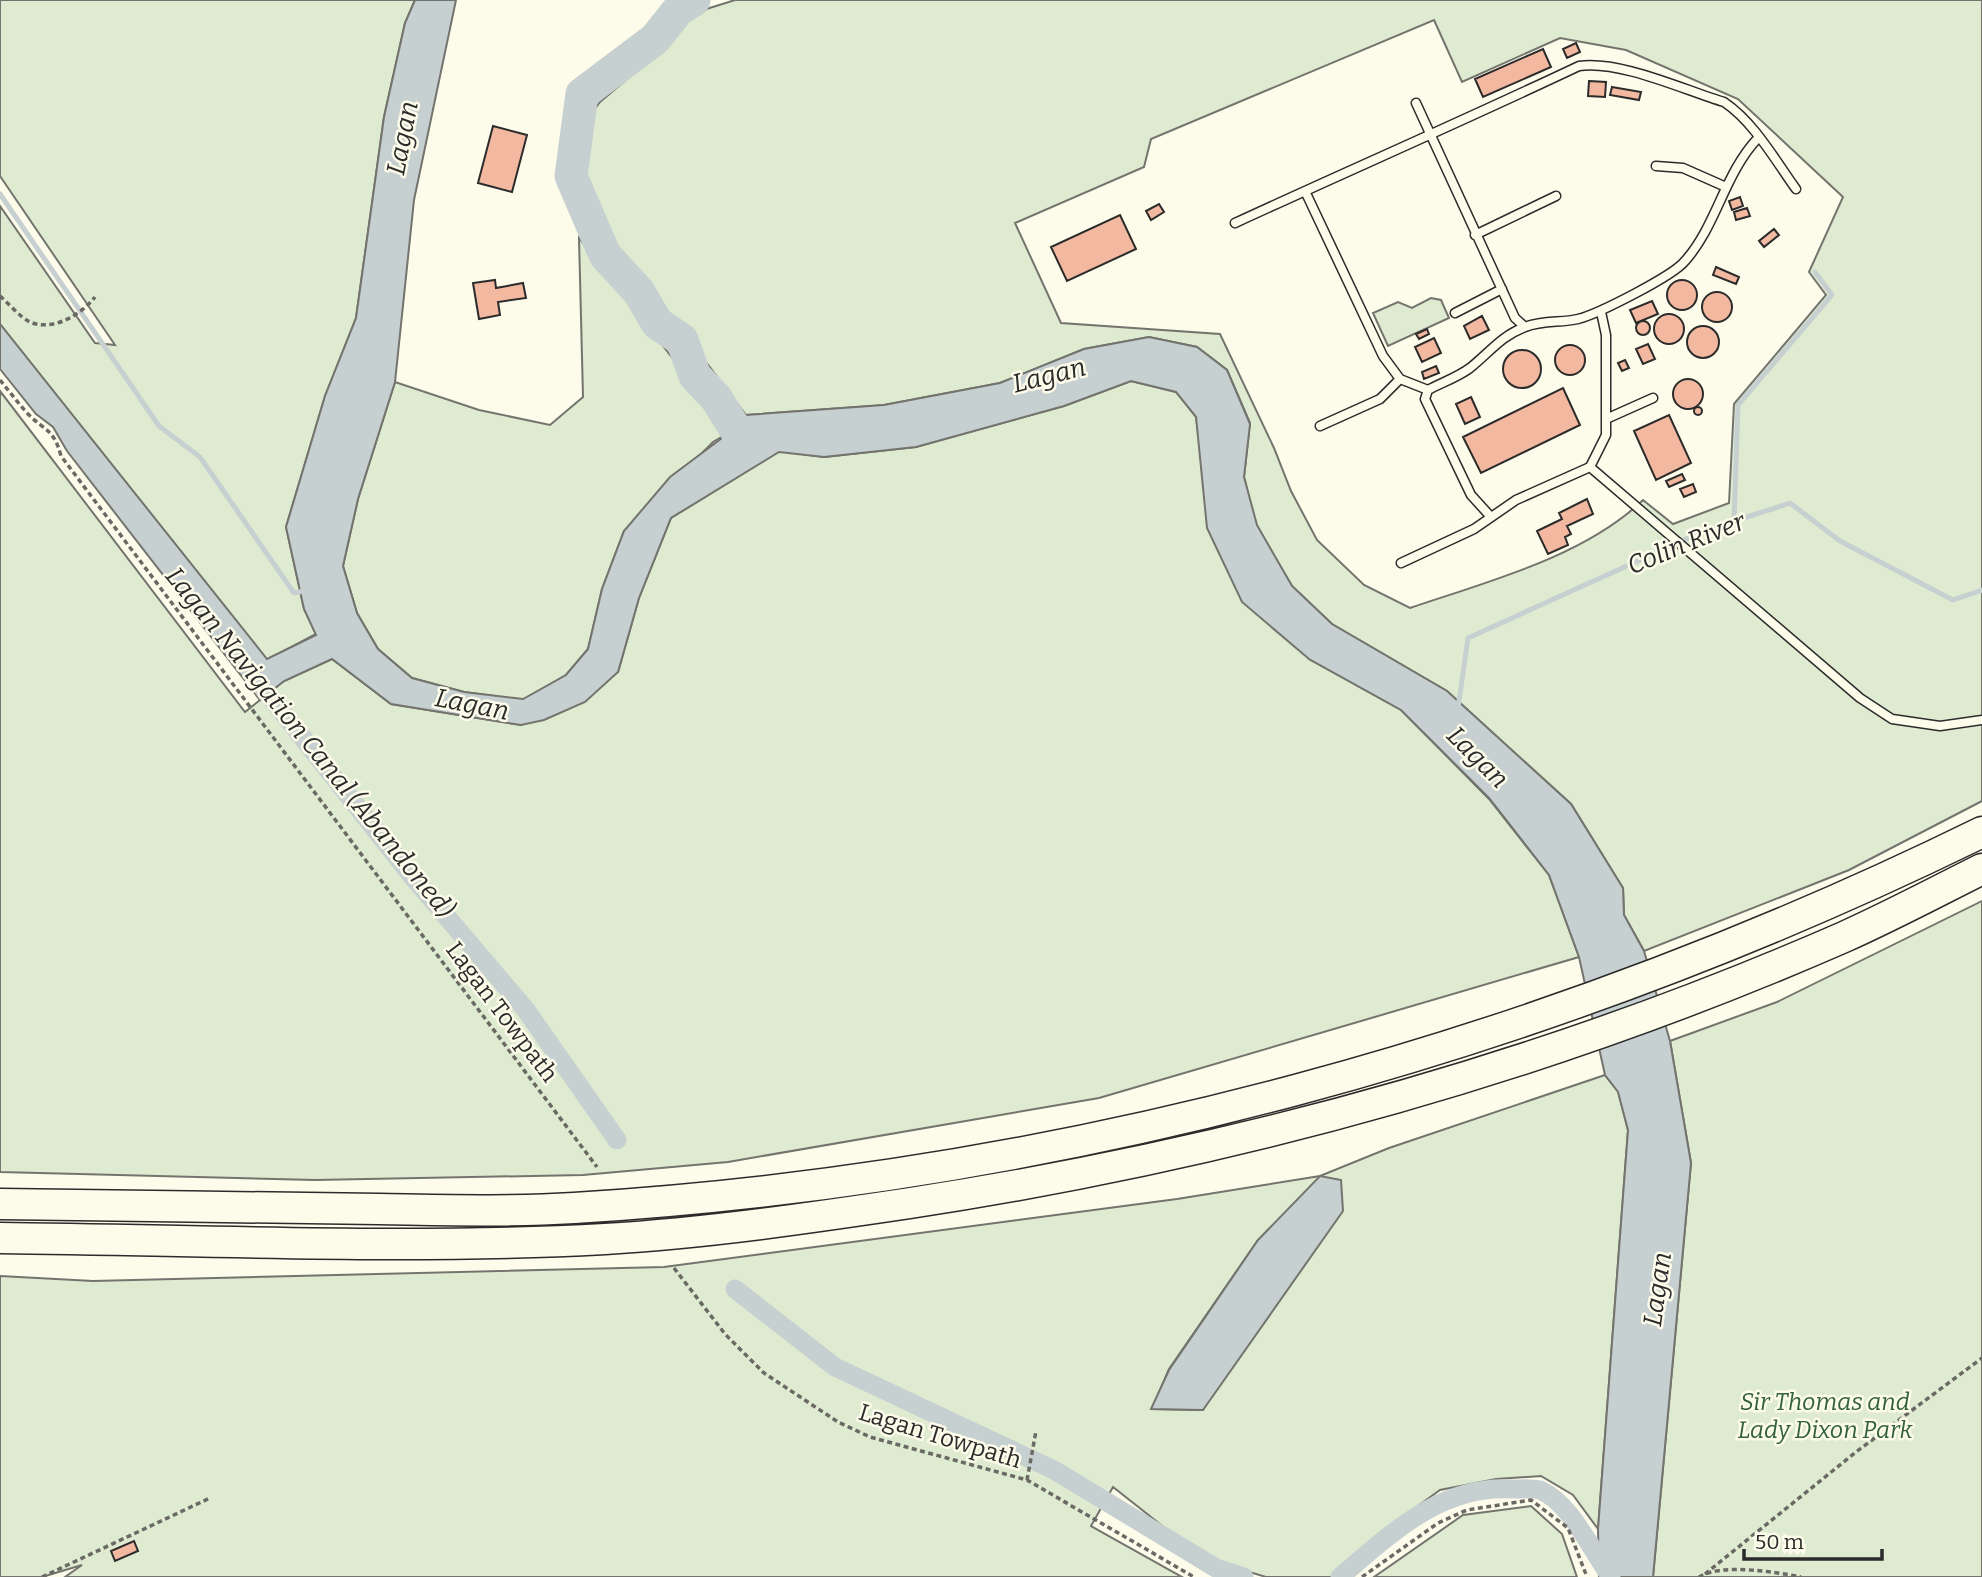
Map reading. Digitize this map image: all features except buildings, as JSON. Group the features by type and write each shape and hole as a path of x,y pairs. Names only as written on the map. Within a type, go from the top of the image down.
{"highway":[{"path":"0,1204 459,1210 570,1208 782,1187 1012,1154 1146,1127 1358,1074 1550,1014 1696,960 1818,910 1982,832"},
{"path":"0,1238 436,1244 531,1242 610,1238 827,1216 974,1193 1159,1157 1392,1098 1561,1047 1707,993 1846,936 1982,869"}],"lane":[{"path":"1235,223 1579,66 1592,64 1625,71 1724,102 1734,109 1758,138 1796,189"},
{"path":"1416,103 1515,318 1525,327"},
{"path":"1491,517 1471,495 1425,399 1428,390 1470,368 1493,345 1525,327 1576,320 1601,312 1672,273 1686,260 1740,157 1758,138"},
{"path":"1656,166 1683,168 1726,187"},
{"path":"1305,191 1383,356 1400,379 1428,390"},
{"path":"1475,235 1556,196"},
{"path":"1455,313 1502,289"},
{"path":"1401,563 1475,529 1516,500 1590,467 1606,435 1606,335 1601,312"},
{"path":"1320,426 1380,399 1400,379"},
{"path":"1606,419 1653,398"},
{"path":"1590,467 1860,698 1892,719 1940,726 1982,720"}],"path":[{"path":"0,296 31,322 53,323 77,315 87,308 95,297"},
{"name":"Lagan Towpath","path":"0,380 29,415 49,429 56,439 61,456 597,1167"},
{"name":"Lagan Towpath","path":"674,1268 725,1334 764,1373 838,1422 870,1437 1027,1480 1194,1577"},
{"path":"1699,1577 1856,1452 1982,1358"},
{"path":"1027,1480 1036,1431"},
{"path":"42,1577 210,1498"},
{"path":"1362,1577 1438,1523 1467,1510 1531,1500 1568,1528 1587,1577"},
{"path":"1704,1574 1770,1571 1801,1577"}],"green space":[{"path":"0,0 415,0 405,23 384,117 356,318 325,396 286,527 304,609 316,634 267,660 0,324 0,206 95,343 115,345 0,176"},
{"path":"735,0 1982,0 1982,801 1849,870 1644,951 1624,915 1623,888 1571,804 1447,691 1332,624 1292,586 1256,525 1244,477 1250,423 1227,370 1197,347 1149,337 1084,349 1000,383 884,405 746,415 623,252 611,250 578,171 585,122 600,102 652,58 697,12","holes":["1434,20 1462,82 1560,38 1626,50 1738,99 1843,197 1809,272 1826,295 1734,404 1729,503 1673,524 1643,500 1592,537 1533,566 1410,608 1364,585 1317,540 1291,491 1274,448 1220,334 1061,323 1015,223 1144,167 1151,139"]},
{"path":"579,238 730,432 713,442 624,531 602,589 588,649 566,675 523,700 464,692 412,678 378,649 357,613 343,566 358,499 395,382 479,410 550,425 583,397"},
{"path":"1431,298 1441,300 1449,318 1388,346 1373,313 1398,302 1412,308"},
{"path":"1131,381 1176,392 1196,417 1202,461 1309,659 1401,710 1489,799 1549,875 1579,957 1099,1098 728,1162 583,1175 315,1180 0,1172 0,391 245,712 284,681 332,659 391,704 521,725 618,672 639,598 671,518 779,451 824,457 916,447 1064,406"},
{"name":"Sir Thomas and Lady Dixon Park","path":"1982,901 1982,1577 1653,1577 1691,1163 1670,1041 1777,1002"},
{"path":"1605,1075 1618,1091 1628,1130 1598,1529 1573,1495 1541,1476 1496,1479 1440,1490 1385,1530 1332,1577 1266,1577 1203,1558 1113,1487 1091,1526 1182,1577 65,1577 82,1565 42,1577 0,1577 0,1276 93,1281 664,1267 1177,1199 1320,1176 1389,1148","holes":["1258,1240 1203,1410 1152,1409 1169,1369"]},
{"path":"1531,1506 1562,1534 1577,1577 1374,1577 1463,1515"}],"water":[{"name":"Lagan","path":"415,0 456,0 414,200 395,382 358,499 343,566 357,613 378,649 412,678 464,692 523,699 566,675 588,649 602,589 624,531 670,477 730,432 746,415 884,405 1000,383 1084,349 1149,337 1197,347 1227,370 1250,424 1244,477 1257,525 1292,586 1332,624 1447,691 1571,804 1623,888 1624,915 1644,951 1670,1041 1691,1163 1653,1577 1599,1577 1598,1529 1628,1130 1618,1092 1605,1075 1579,957 1549,875 1489,798 1401,710 1309,659 1242,602 1207,528 1196,417 1176,392 1131,381 1064,406 916,447 824,457 779,452 671,518 639,598 618,672 585,702 544,720 521,725 391,704 332,659 284,681 260,700 67,451 53,427 36,414 0,369 0,324 267,659 316,635 304,609 286,527 325,396 356,318 384,117 405,23"},
{"path":"1320,1176 1341,1180 1343,1211 1203,1410 1151,1409 1169,1370 1258,1240"}],"waterway":[{"path":"694,0 679,9 655,39 582,94 571,176 605,255 639,292 657,323 682,340 695,376 716,398 744,443"},
{"path":"0,194 159,426 200,457 294,593 304,591"},
{"path":"1734,521 1738,405 1832,295 1815,272"},
{"name":"Colin River","path":"1458,708 1468,638 1704,531 1790,503 1840,541 1953,600 1982,590"},
{"name":"Lagan Navigation Canal (Abandoned)","path":"253,675 412,876 526,1010 617,1140"},
{"name":"Lagan Navigation Canal (Abandoned)","path":"735,1289 835,1367 1054,1470 1216,1568 1244,1577"},
{"name":"Lagan Navigation Canal (Abandoned)","path":"1340,1577 1398,1529 1440,1503 1487,1490 1526,1489 1540,1490 1562,1506 1611,1577"}]}
